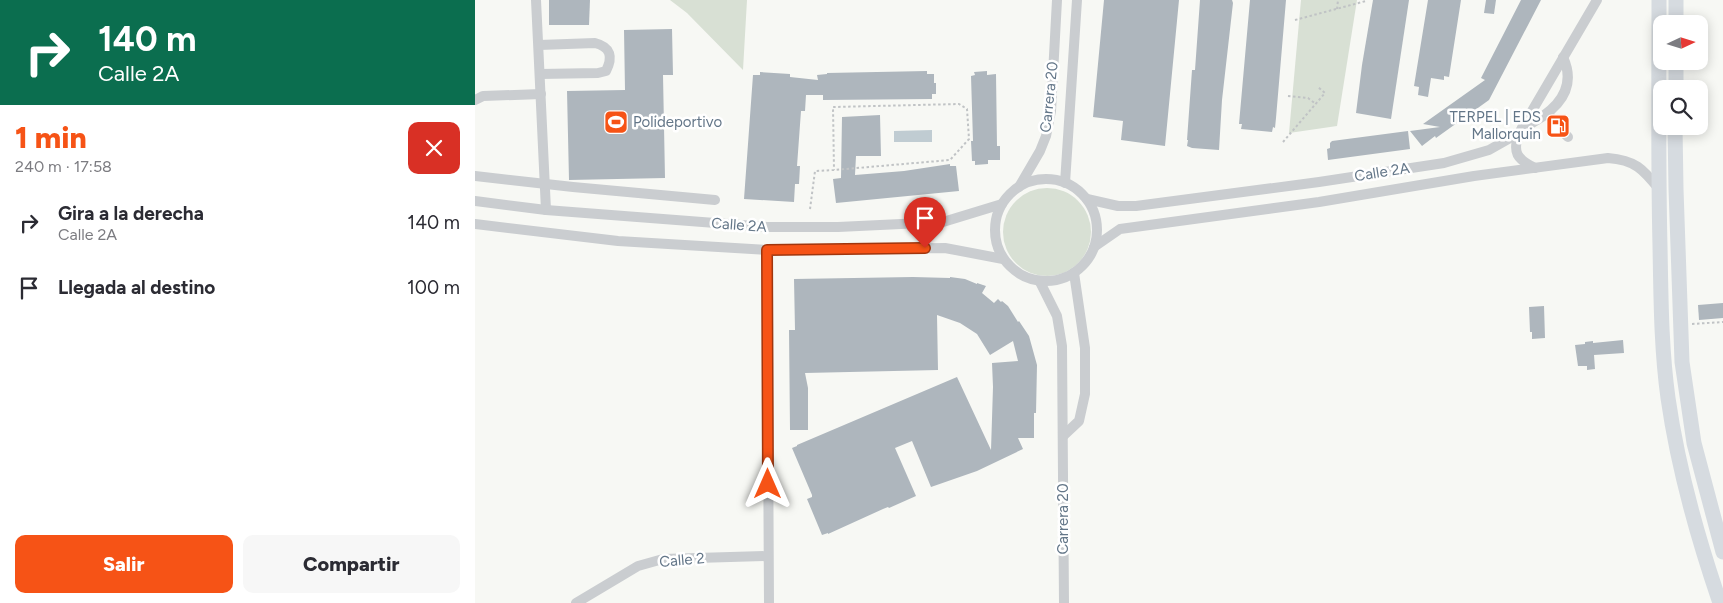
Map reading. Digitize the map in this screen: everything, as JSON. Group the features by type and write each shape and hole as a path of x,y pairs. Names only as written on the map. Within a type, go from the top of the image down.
{"highway":[{"path":"1659,0 1661,330 1676,447 1687,496 1720,603"},
{"path":"1676,0 1676,15"},
{"path":"1675,135 1682,362 1694,443 1723,552"}],"street":[{"path":"536,0 546,210"},
{"name":"Carrera 20","path":"1019,187 1040,151 1046,136 1049,120 1057,0"},
{"name":"Carrera 20","path":"1065,183 1077,0"},
{"path":"1536,168 1518,157 1515,142 1597,0"},
{"path":"539,45 595,42 604,45 609,52 610,63 606,71 598,73 540,74"},
{"name":"Calle 2A","path":"1087,199 1118,206 1136,206 1319,182 1444,162 1489,150 1539,120 1551,118 1554,109 1564,95 1568,81 1568,68 1563,57"},
{"path":"475,100 483,96 541,94"},
{"name":"Calle 2A","path":"1094,247 1119,228 1319,202 1608,158 1622,159 1634,164 1645,171 1659,189"},
{"path":"475,176 715,200"},
{"path":"1043,179 1065,183 1075,188 1087,199 1095,214 1097,231 1094,247 1086,262 1074,274 1058,281 1040,282 1026,278 1013,270 1003,259 997,246 996,218 1002,204 1019,187 1043,179"},
{"path":"1319,182 1319,202"},
{"path":"1304,184 1304,204"},
{"name":"Calle 2A","path":"475,202 546,210 767,227 838,227 943,222 1002,204"},
{"name":"Calle 2A","path":"475,224 618,241 767,250 945,248 1003,259"},
{"path":"767,250 769,603"},
{"path":"1063,436 1079,421 1085,394 1085,348 1074,274"},
{"name":"Carrera 20","path":"1040,282 1053,304 1060,327 1062,346 1064,603"},
{"name":"Calle 2","path":"576,603 638,566 663,559 768,556"}],"path":[{"path":"1337,9 1338,0"},
{"path":"1295,20 1366,1"},
{"path":"1283,142 1325,93 1318,87"},
{"path":"1288,96 1308,98 1316,104"},
{"path":"810,209 815,171 834,170 950,160 969,139 967,109 959,104 833,107 834,170"},
{"path":"1680,325 1723,322"}],"shaded area":[{"path":"670,0 747,0 743,70 687,13"},
{"path":"1301,0 1357,0 1337,126 1289,133"},
{"path":"932,130 932,142 894,142 894,131"},
{"path":"1047,188 1064,192 1078,201 1087,215 1091,232 1087,249 1078,263 1064,272 1047,276 1030,272 1016,263 1007,249 1003,232 1007,215 1016,201 1030,192"}],"building":[{"path":"549,0 590,0 589,25 549,25"},
{"path":"1104,0 1179,0 1165,146 1121,140 1123,121 1093,117"},
{"path":"1200,0 1232,0 1233,3 1222,100 1219,150 1187,146 1192,70 1195,70"},
{"path":"1250,0 1286,0 1275,128 1273,127 1272,132 1241,129 1242,124 1239,124"},
{"path":"1373,0 1409,0 1391,119 1356,113"},
{"path":"1428,0 1461,0 1449,77 1444,76 1444,80 1431,78 1428,97 1418,95 1419,87 1414,86"},
{"path":"1486,0 1496,0 1494,14 1484,13"},
{"path":"1521,0 1541,0 1489,100 1422,146 1410,131 1440,127 1423,124 1485,80 1481,78"},
{"name":"Polideportivo","path":"672,29 673,75 663,75 665,178 569,180 567,91 625,90 624,30"},
{"path":"927,71 927,74 934,74 934,83 936,83 936,94 932,94 932,99 823,100 823,95 806,95 805,111 801,111 797,166 800,166 799,184 795,184 794,202 744,199 753,75 760,75 760,72 790,74 790,77 818,80 817,75 827,73"},
{"path":"987,71 987,75 996,74 997,146 1000,146 1000,160 988,160 988,164 975,165 975,161 972,161 971,141 973,141 971,76 975,75 974,72"},
{"path":"880,115 881,156 856,156 855,175 904,171 950,164 950,166 956,166 959,191 836,203 833,179 841,178 842,117"},
{"path":"1408,131 1410,149 1328,160 1327,149 1330,148 1332,141"},
{"path":"913,277 965,279 986,286 982,293 994,303 998,299 1008,306 1029,336 1037,365 1034,438 1018,438 1023,449 977,471 931,487 912,441 895,448 916,496 822,535 807,499 812,497 812,495 792,448 797,445 957,377 991,450 992,363 1018,361 1013,341 990,355 977,334 960,323 937,315 938,370 805,373 808,388 808,430 790,430 789,330 795,330 794,279"},
{"path":"1723,303 1723,318 1699,320 1698,305"},
{"path":"1544,306 1545,338 1532,339 1529,307"},
{"path":"1623,340 1624,353 1594,355 1595,369 1587,370 1587,366 1578,366 1575,345 1593,341 1593,343"}],"place":[{"name":"Polideportivo","path":"616,122"},
{"name":"TERPEL | EDS Mallorquin","path":"1558,126"}],"route":[{"path":"768,484 767,250 925,248"}]}
